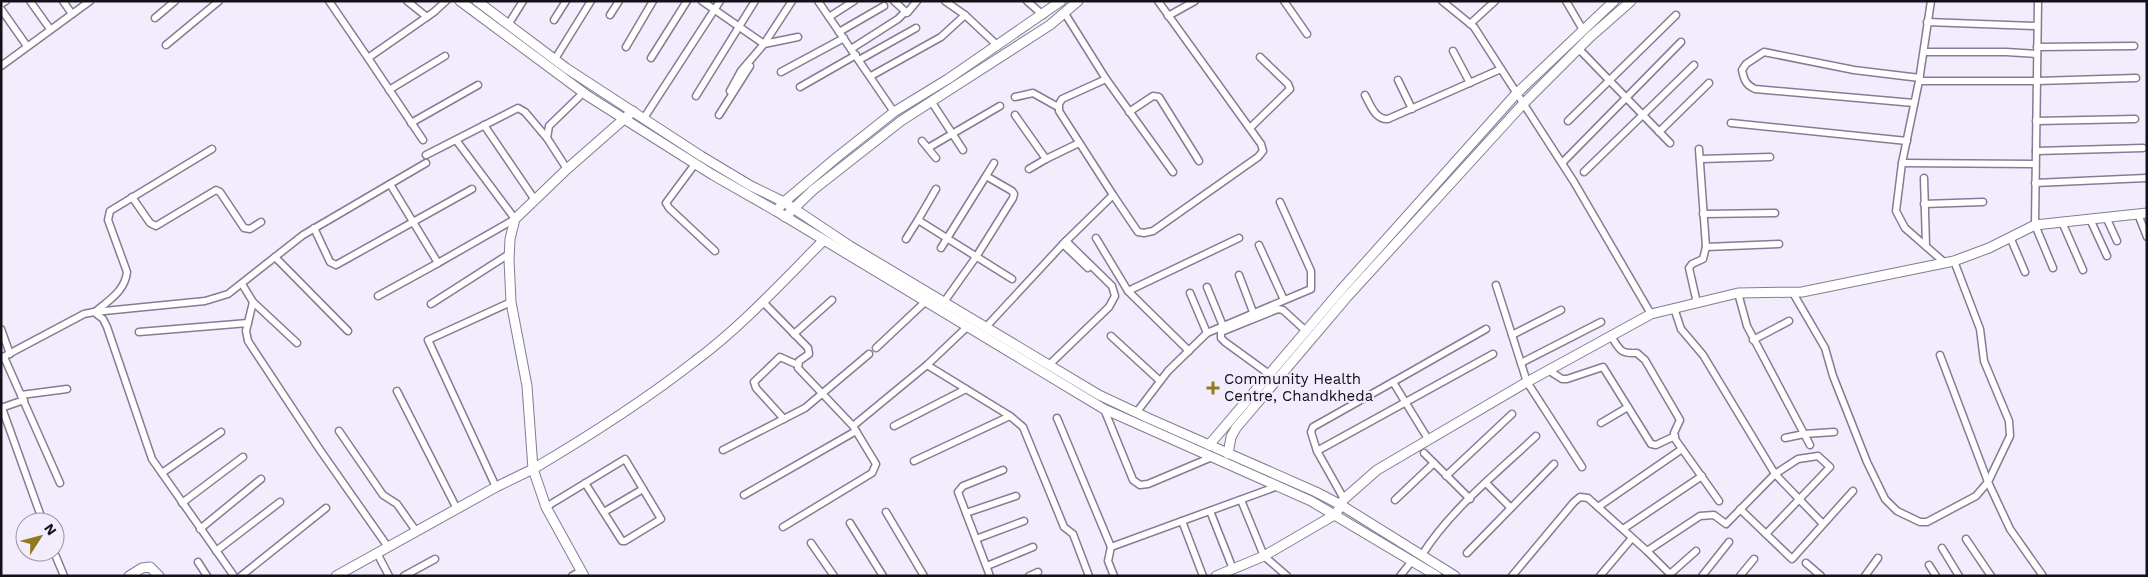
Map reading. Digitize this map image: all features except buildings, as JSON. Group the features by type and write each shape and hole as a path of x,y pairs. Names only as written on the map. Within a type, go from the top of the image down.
{"street":[{"path":"1,4 6,1"},
{"path":"30,1 50,29"},
{"path":"63,1 72,14"},
{"path":"1,66 90,1"},
{"path":"155,18 175,1"},
{"path":"166,45 219,1"},
{"path":"329,1 423,140"},
{"path":"407,1 427,17"},
{"path":"368,58 427,17 446,1"},
{"path":"460,1 583,93 695,164 1104,409 1278,486 1336,514 1437,576"},
{"path":"477,1 555,59 751,186 794,208 850,246 1099,395 1228,454 1343,502 1455,576"},
{"path":"508,25 523,1"},
{"path":"554,20 566,1"},
{"path":"555,59 591,1"},
{"path":"610,15 619,1"},
{"path":"626,46 653,1"},
{"path":"651,58 687,1"},
{"path":"702,1 764,44"},
{"path":"644,118 720,1"},
{"path":"696,96 755,1"},
{"path":"719,115 792,1"},
{"path":"829,17 854,1"},
{"path":"894,1 905,12"},
{"path":"855,55 905,12 909,12 918,1"},
{"path":"945,1 965,15 997,45"},
{"path":"1027,1 1043,15"},
{"path":"776,211 784,202 894,112 1043,15 1061,1"},
{"path":"785,217 900,120 1050,25 1078,1"},
{"path":"1015,98 1033,93 1058,107 1079,143 1138,232 1153,231 1258,158 1263,151 1261,144 1250,128 1158,1"},
{"path":"1168,16 1195,1"},
{"path":"1284,1 1307,34"},
{"path":"1442,1 1470,24 1501,69 1562,163 1651,314"},
{"path":"1470,24 1495,1"},
{"path":"1566,1 1583,30"},
{"path":"1209,445 1306,331 1516,94 1614,1"},
{"path":"1228,454 1231,437 1249,411 1347,297 1523,104 1578,48 1631,1"},
{"path":"1793,293 1825,348 1867,462 1889,504 1904,515 1920,522 1927,522 1976,496 1988,482 2007,445 2010,427 1984,361 1980,329 1950,262 1926,246 1905,228 1896,211 1902,163 1920,79 1931,1"},
{"path":"2038,1 2035,225 2053,268"},
{"path":"819,2 894,112"},
{"path":"839,32 884,6"},
{"path":"1,9 27,46"},
{"path":"1064,12 1106,79 1173,172"},
{"path":"871,76 941,37 965,15"},
{"path":"1568,121 1676,15"},
{"path":"1927,22 2037,26"},
{"path":"800,86 855,55 916,28"},
{"path":"730,91 741,72 764,44 798,37"},
{"path":"781,72 844,38"},
{"path":"1562,163 1681,42"},
{"path":"1924,52 2134,46"},
{"path":"1578,48 1670,144"},
{"path":"1453,51 1470,83"},
{"path":"1914,103 1755,89 1748,85 1742,70 1746,64 1764,52 1854,70 1920,79 2036,81 2136,78"},
{"path":"389,90 445,56"},
{"path":"1250,128 1290,89 1290,86 1260,57"},
{"path":"1584,172 1694,65"},
{"path":"1365,95 1377,116 1382,120 1412,109 1501,69"},
{"path":"1058,107 1062,99 1106,79"},
{"path":"1398,80 1412,109"},
{"path":"1659,132 1710,83"},
{"path":"412,123 478,85"},
{"path":"547,138 549,126 583,93"},
{"path":"1130,112 1153,96 1159,97 1199,161"},
{"path":"931,101 963,150"},
{"path":"928,148 1000,106"},
{"path":"426,155 518,108 522,109 547,138 567,169"},
{"path":"378,296 515,220 567,169 633,111"},
{"path":"1015,115 1046,159"},
{"path":"2036,121 2135,119"},
{"path":"1731,123 1907,141"},
{"path":"484,125 535,200"},
{"path":"456,140 515,220"},
{"path":"922,140 936,158"},
{"path":"1029,169 1079,143"},
{"path":"2036,151 2142,148"},
{"path":"94,312 124,287 126,279 127,272 108,220 110,211 212,149"},
{"path":"1697,303 1689,268 1692,264 1703,259 1706,246 1698,149"},
{"path":"1700,159 1770,157"},
{"path":"5,356 79,316 94,312 205,300 228,294 303,235 426,163"},
{"path":"941,248 994,163"},
{"path":"1902,163 2036,164"},
{"path":"695,164 666,202 669,208 715,251"},
{"path":"944,302 976,257 1014,194 986,176"},
{"path":"1924,178 1926,246"},
{"path":"2035,183 2146,178"},
{"path":"390,184 438,263"},
{"path":"314,228 330,262 334,265 472,189"},
{"path":"906,239 936,189"},
{"path":"132,197 154,226 216,190 220,192 244,228 250,229 261,222"},
{"path":"986,327 1064,242 1113,195"},
{"path":"1136,413 1160,381 1207,333 1253,312 1307,292 1312,286 1311,272 1280,202"},
{"path":"1924,204 1983,202"},
{"path":"1703,214 1775,213"},
{"path":"1216,576 1264,556 1336,514 1343,502 1378,470 1548,370 1651,314 1738,294 1793,293 1950,262 1989,248 2035,225 2142,213 2147,237"},
{"path":"2106,217 2117,241"},
{"path":"2090,219 2106,256"},
{"path":"515,220 510,239 511,302 527,386 533,469 546,507 582,573 572,576"},
{"path":"918,220 1012,279"},
{"path":"2062,222 2083,270"},
{"path":"1096,238 1128,291 1189,350"},
{"path":"1128,291 1240,238"},
{"path":"2010,238 2025,272"},
{"path":"336,576 496,487 533,469 592,434 696,361 763,302 823,241"},
{"path":"1064,242 1088,268"},
{"path":"1050,364 1109,307 1115,296 1112,286 1064,242"},
{"path":"1706,246 1779,244"},
{"path":"1259,245 1284,300"},
{"path":"431,304 510,254"},
{"path":"275,257 348,331"},
{"path":"1238,275 1253,312"},
{"path":"242,284 253,302 297,343"},
{"path":"1496,285 1527,382 1582,467"},
{"path":"1207,287 1223,326"},
{"path":"1190,293 1207,333"},
{"path":"1738,294 1753,340 1810,445"},
{"path":"794,334 832,300"},
{"path":"253,302 246,331 248,341 320,450 388,547"},
{"path":"496,487 428,340 511,302"},
{"path":"763,302 809,351 809,354 799,361 798,365"},
{"path":"876,348 925,302"},
{"path":"1674,308 1681,329 1703,355 1774,474 1823,524"},
{"path":"1269,374 1225,342 1221,338 1221,332 1278,309 1283,310 1306,331"},
{"path":"1512,335 1561,310"},
{"path":"94,312 103,318 108,327 152,459 234,576"},
{"path":"1753,340 1789,320"},
{"path":"1521,363 1601,322"},
{"path":"139,332 248,323"},
{"path":"744,495 854,429 967,327"},
{"path":"1,329 5,356 60,483"},
{"path":"1343,502 1316,450 1311,432 1313,427 1486,329"},
{"path":"1111,336 1160,381"},
{"path":"1611,336 1620,350 1625,353 1642,355 1680,420 1674,433 1675,436 1719,501"},
{"path":"722,450 805,408 824,394 869,354"},
{"path":"1316,450 1493,354"},
{"path":"1940,355 1988,482 2010,529 2043,576"},
{"path":"783,527 872,473 876,468 876,464 854,429 824,394 798,368 798,365 780,357 754,382 756,388 784,419"},
{"path":"927,365 1023,426 1064,527 1073,534 1089,576"},
{"path":"1548,370 1567,380 1603,367 1651,444 1656,444 1675,436"},
{"path":"1393,382 1428,439"},
{"path":"38,512 2,408 23,397 67,389"},
{"path":"894,426 966,389"},
{"path":"396,391 457,509"},
{"path":"1601,423 1628,407"},
{"path":"1104,409 1133,480 1140,485 1148,484 1212,457"},
{"path":"1446,476 1512,414"},
{"path":"914,461 1010,416"},
{"path":"1057,418 1110,547 1108,561 1114,576"},
{"path":"339,431 382,495 397,504 416,531"},
{"path":"162,473 221,432"},
{"path":"1785,438 1804,434 1834,432"},
{"path":"1422,555 1429,543 1470,499 1536,436"},
{"path":"1598,507 1682,449"},
{"path":"1424,453 1470,499"},
{"path":"1648,551 1700,516 1714,515 1726,524 1774,474 1798,459 1818,456 1830,467 1766,534"},
{"path":"182,502 242,457"},
{"path":"546,507 585,483 625,459 662,519 625,541 620,538 585,483"},
{"path":"1395,500 1434,463"},
{"path":"1467,553 1554,464"},
{"path":"990,576 958,492 959,488 1003,470"},
{"path":"1623,529 1702,476"},
{"path":"200,529 261,480"},
{"path":"1486,483 1511,508"},
{"path":"1110,547 1278,486"},
{"path":"604,512 643,489"},
{"path":"1740,509 1792,559 1853,491"},
{"path":"966,513 1016,496"},
{"path":"1512,576 1580,497 1588,498 1648,551 1670,574 1696,551"},
{"path":"1240,500 1264,556 1287,576"},
{"path":"216,551 280,502"},
{"path":"241,576 326,508"},
{"path":"1210,511 1233,569"},
{"path":"886,512 924,576"},
{"path":"976,539 1024,521"},
{"path":"1182,522 1203,576"},
{"path":"850,523 883,576"},
{"path":"1600,576 1632,538"},
{"path":"1966,539 1991,576"},
{"path":"1702,576 1729,542"},
{"path":"811,543 834,576"},
{"path":"986,566 1033,547"},
{"path":"1942,548 1959,576"},
{"path":"377,553 390,576"},
{"path":"1865,576 1878,558"},
{"path":"404,576 435,559"},
{"path":"1740,576 1754,559"},
{"path":"1400,576 1412,561"},
{"path":"58,562 64,576"},
{"path":"198,562 206,576"},
{"path":"1806,563 1822,576"},
{"path":"1929,565 1936,576"},
{"path":"129,576 142,568 150,567 159,576"},
{"path":"1028,576 1038,572"}],"place":[{"name":"Community Health Centre, Chandkheda","path":"1213,388"}]}
